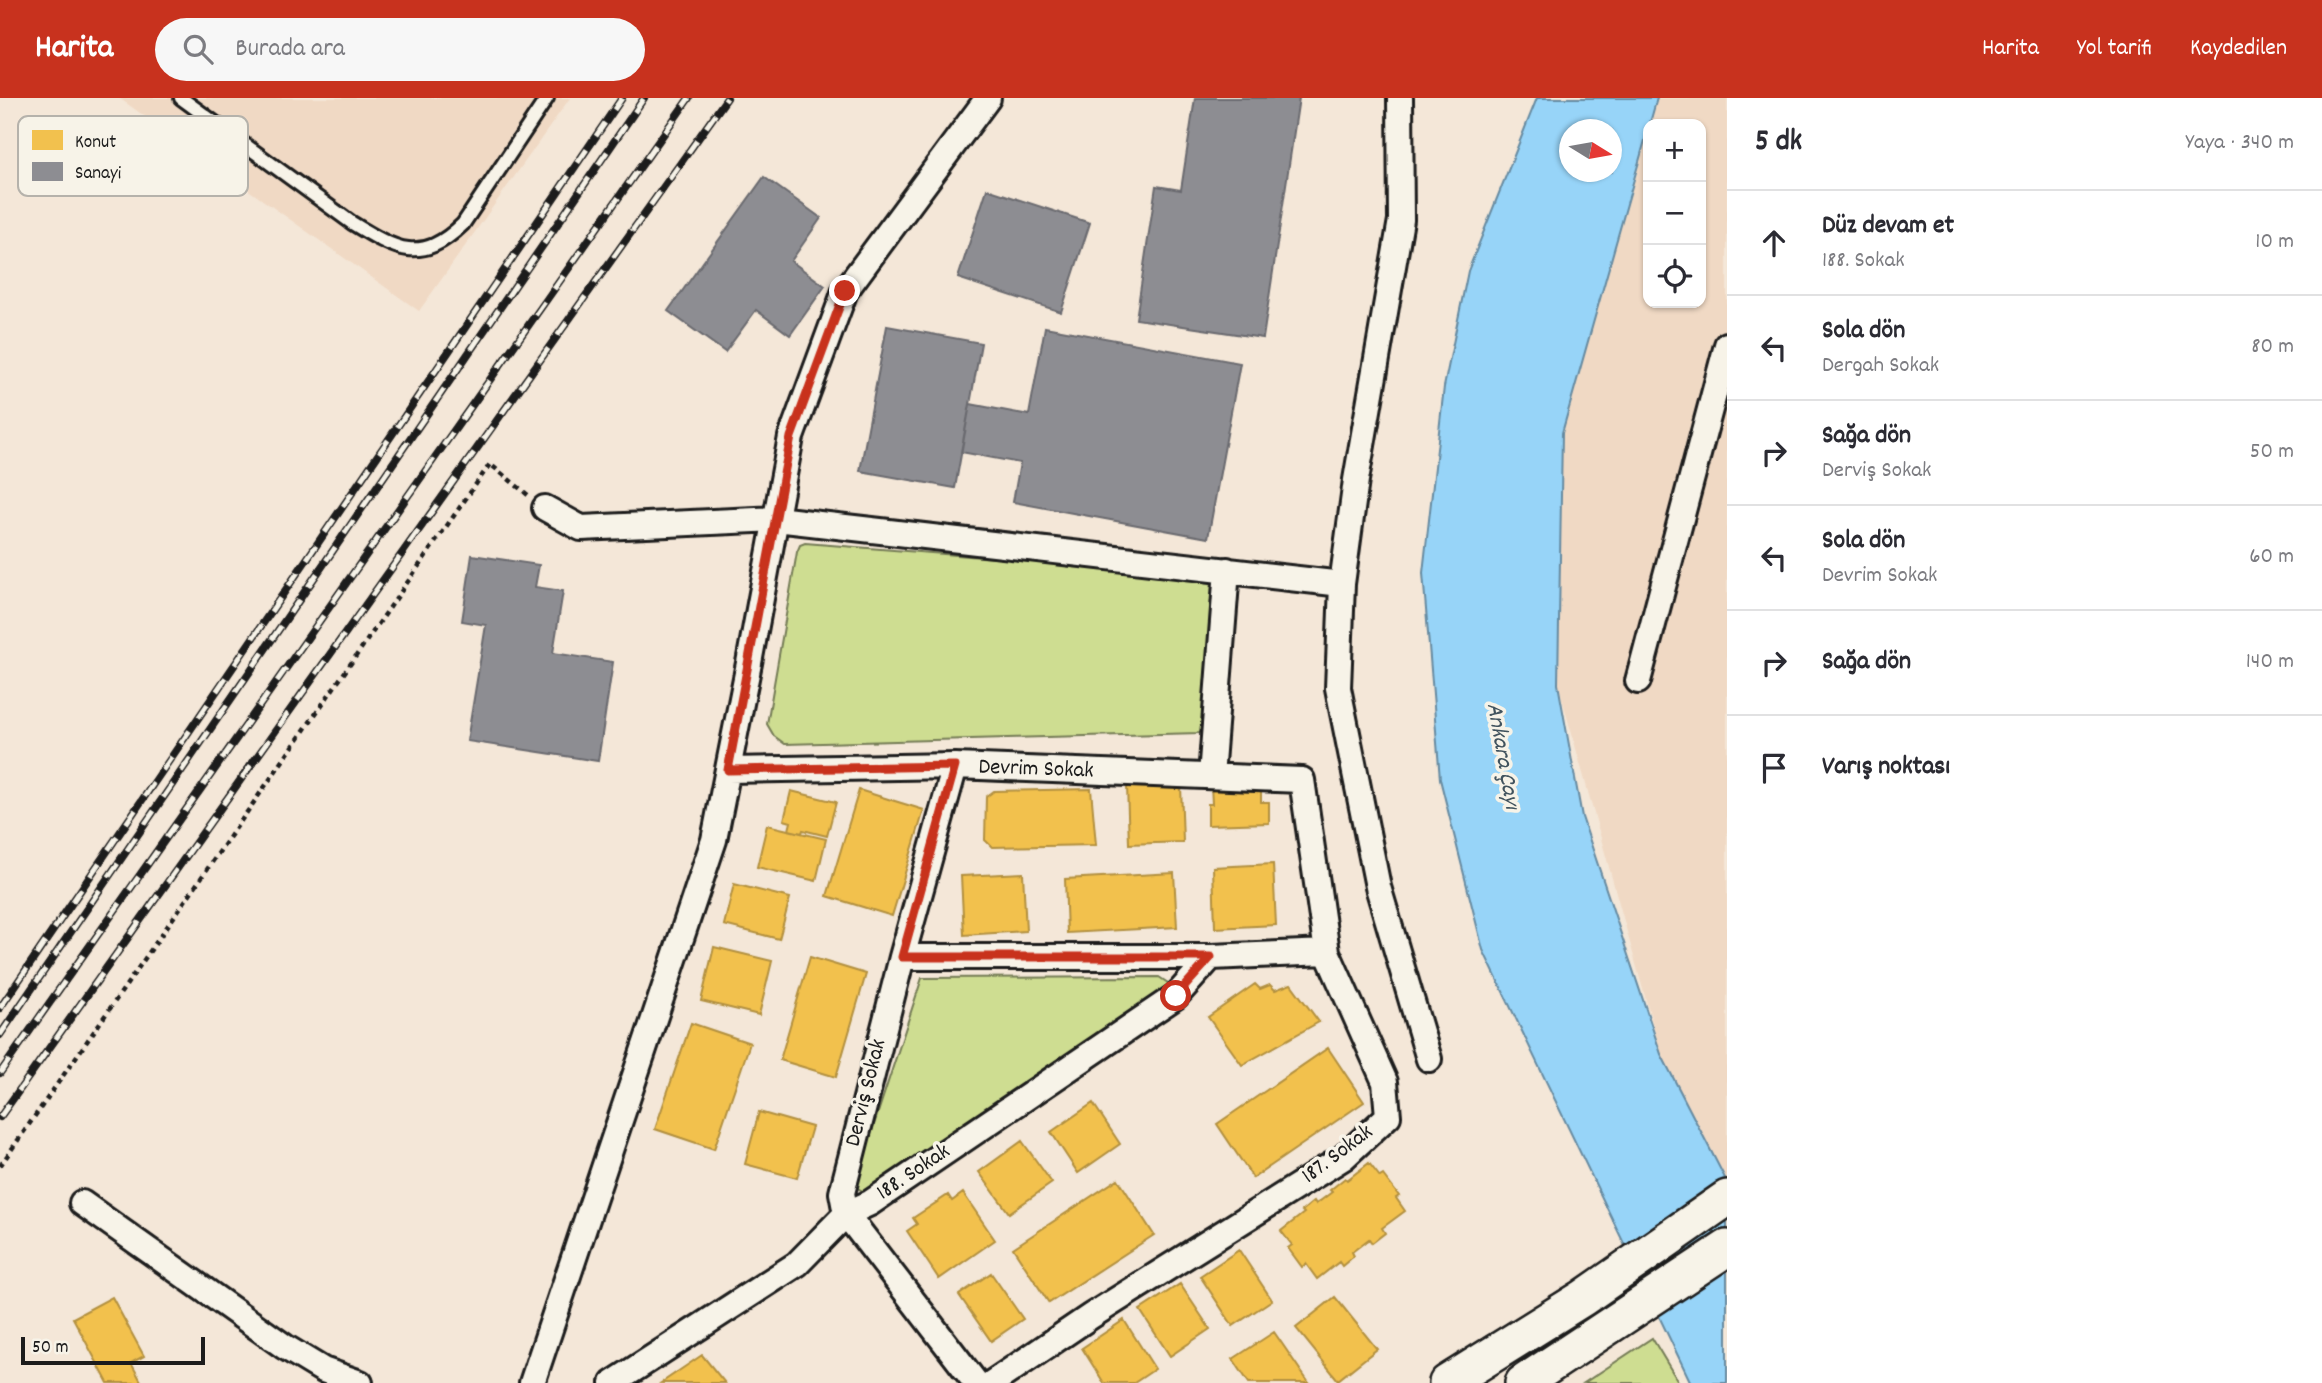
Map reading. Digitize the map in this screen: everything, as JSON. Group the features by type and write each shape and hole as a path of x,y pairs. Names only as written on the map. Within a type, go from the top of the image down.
{"street":[{"path":"532,1383 714,840 791,437 845,291 988,98"},
{"path":"1400,98 1401,220 1356,480 1342,584 1338,688 1378,887 1429,1059"},
{"path":"1638,681 1727,345"},
{"path":"545,508 581,528 776,519 1342,584"},
{"path":"1211,776 1227,570"},
{"name":"Devrim Sokak","path":"728,770 955,766 1302,780"},
{"name":"Derviş Sokak","path":"845,1214 842,1193 902,957 955,766"},
{"name":"187. Sokak","path":"992,1383 1091,1316 1344,1157 1388,1116 1385,1082 1327,952 1302,780"},
{"path":"902,957 1211,957 1327,952"},
{"name":"188. Sokak","path":"612,1383 797,1264 845,1214 870,1203 1176,996 1211,957"},
{"path":"1447,1383 1583,1298 1727,1198"},
{"path":"82,1203 285,1347 323,1370 360,1383"},
{"path":"845,1214 976,1383"},
{"path":"1523,1383 1727,1248"}],"lane":[{"path":"181,98 206,116"},
{"path":"248,146 369,234 403,248 424,250 448,239 463,224 547,98"}],"path":[{"path":"0,1166 490,464 545,508"}],"shaded area":[{"path":"119,98 570,98 419,311 248,190 248,116 144,116"},
{"path":"1657,98 1727,98 1727,1182 1661,1054 1558,684 1562,433 1643,149 1643,308 1706,308 1706,119 1651,119"}],"green space":[{"path":"805,543 1207,575 1214,582 1205,726 1200,733 785,744 774,736 767,724 797,552 800,545"},
{"path":"1159,977 1171,985 868,1194 854,1186 922,978"},
{"path":"1652,1338 1679,1383 1584,1383"}],"water":[{"name":"Ankara Çayı","path":"1537,98 1657,98 1651,119 1643,119 1643,147 1562,433 1558,684 1582,817 1661,1054 1727,1182 1727,1383 1691,1383 1483,950 1440,779 1423,573 1444,387 1468,271"}],"building: Konut":[{"path":"1261,784 1261,802 1269,802 1269,823 1208,825 1208,804 1212,804 1211,785"},
{"path":"1181,785 1183,842 1129,844 1127,786"},
{"path":"1091,789 1096,845 992,847 985,840 986,797 994,791"},
{"path":"859,790 924,810 892,916 827,896"},
{"path":"791,791 836,802 827,836 803,830 802,833 789,830 791,822 784,820"},
{"path":"767,825 826,839 816,881 757,867"},
{"path":"1273,864 1276,925 1215,928 1213,867"},
{"path":"1023,873 1026,931 964,935 961,876"},
{"path":"1174,873 1177,927 1067,933 1065,879"},
{"path":"734,884 790,898 779,939 724,925"},
{"path":"714,947 772,961 759,1015 701,1001"},
{"path":"810,957 866,974 836,1077 780,1060"},
{"path":"1255,984 1260,989 1270,985 1275,990 1291,984 1319,1022 1242,1065 1208,1017"},
{"path":"691,1023 750,1043 714,1149 655,1129"},
{"path":"1328,1048 1364,1102 1253,1178 1217,1124"},
{"path":"1093,1103 1120,1144 1078,1173 1051,1132"},
{"path":"759,1112 812,1127 797,1178 745,1164"},
{"path":"1022,1141 1052,1183 1009,1213 979,1172"},
{"path":"1369,1163 1380,1177 1383,1175 1399,1196 1396,1198 1405,1211 1382,1228 1385,1233 1372,1243 1369,1239 1352,1252 1354,1256 1342,1266 1339,1262 1317,1279 1306,1264 1302,1267 1288,1248 1292,1245 1281,1231 1304,1213 1302,1211 1314,1201 1316,1204 1345,1178 1347,1180"},
{"path":"1118,1179 1154,1235 1049,1303 1013,1248"},
{"path":"963,1193 995,1240 939,1279 907,1231 917,1224 913,1218 948,1195 952,1201"},
{"path":"1239,1250 1272,1300 1233,1326 1200,1276"},
{"path":"991,1273 1023,1319 991,1341 959,1295"},
{"path":"1180,1284 1210,1329 1170,1356 1140,1310"},
{"path":"112,1297 144,1356 131,1363 142,1383 108,1383 73,1318"},
{"path":"1335,1297 1377,1349 1338,1380 1296,1328"},
{"path":"1124,1320 1155,1369 1134,1383 1104,1383 1082,1348"},
{"path":"1274,1332 1309,1383 1249,1383 1233,1359"},
{"path":"702,1355 725,1383 661,1383"}],"building: Sanayi":[{"path":"1195,98 1299,98 1263,338 1136,319 1156,186 1181,190"},
{"path":"764,177 821,218 791,261 825,286 790,335 756,310 725,352 668,311"},
{"path":"987,189 1090,223 1061,312 958,278"},
{"path":"887,326 981,343 955,488 860,471"},
{"path":"1045,327 1240,363 1208,538 1013,502 1020,463 961,452 970,404 1029,415"},
{"path":"472,555 539,565 535,587 563,591 553,653 613,662 598,761 467,741 486,625 462,621"}],"railway":[{"path":"0,1008 622,98"},
{"path":"0,1035 644,98"},
{"path":"0,1073 689,98"},
{"path":"0,1117 727,98"}],"route":[{"path":"845,291 791,437 728,770 955,766 902,957 1211,957 1176,996"}]}
